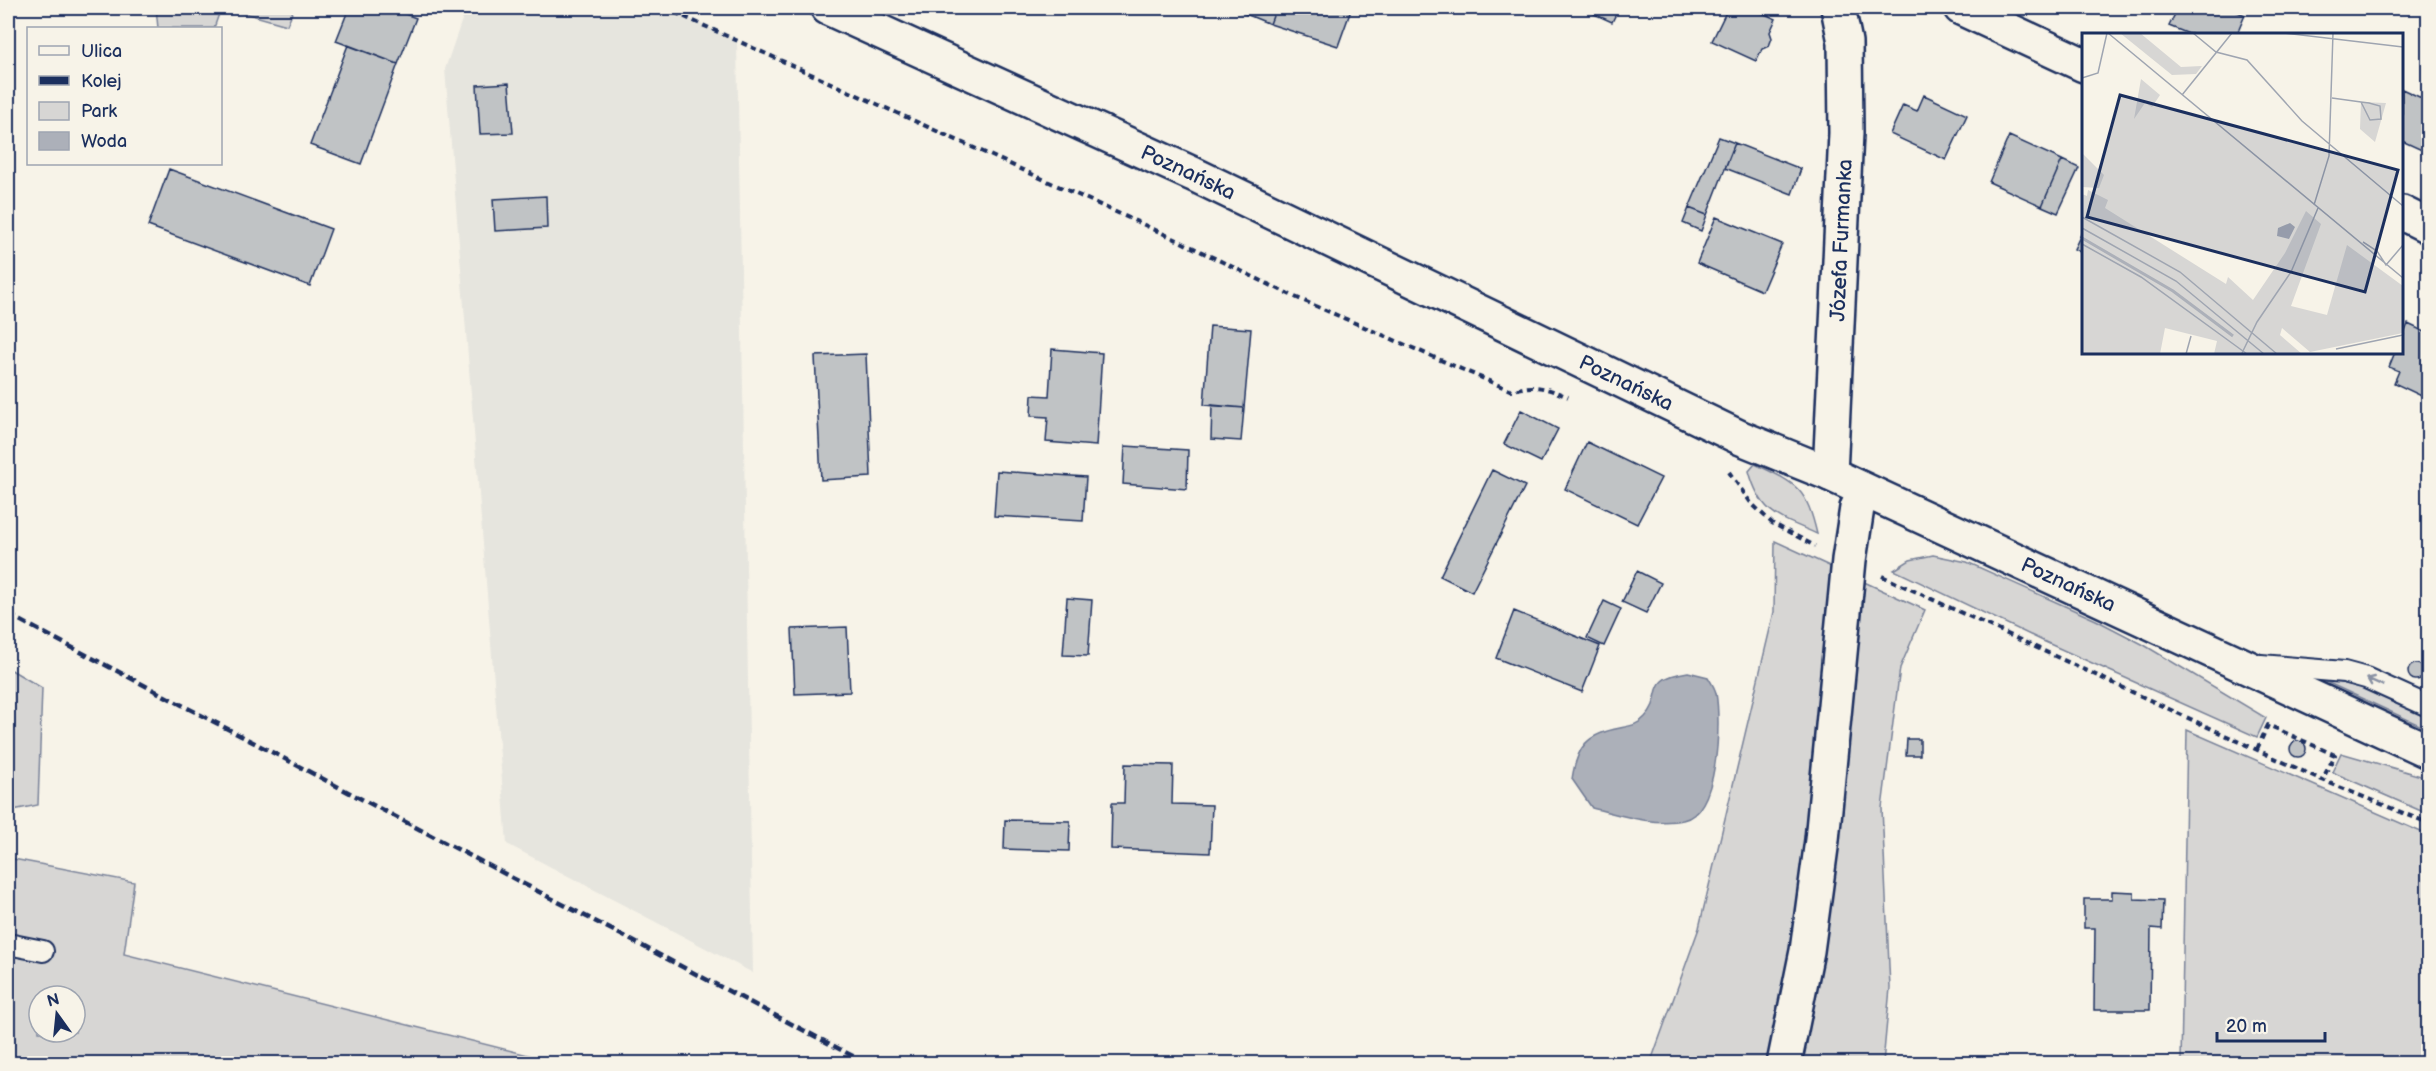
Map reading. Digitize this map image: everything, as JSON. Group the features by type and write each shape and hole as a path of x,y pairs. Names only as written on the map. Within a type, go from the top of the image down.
{"main road":[{"name":"Poznańska","path":"828,8 1193,174 1741,438 1830,474 2428,751"},
{"name":"Józefa Furmanka","path":"1830,474 1846,133 1845,42 1838,8"},
{"path":"1961,8 2082,64"},
{"path":"2403,214 2428,226"},
{"path":"1784,1064 1807,951 1820,851 1849,560 1857,508 1865,491"}],"lane":[{"path":"2236,664 2344,672 2366,678 2428,706"},
{"path":"8,944 43,951"}],"path":[{"path":"665,8 1162,233 1295,297 1512,391 1529,385 1549,388 1570,398"},
{"path":"1728,471 1751,502 1772,523 2322,780 2428,823"},
{"path":"2258,749 2268,725 2335,755 2322,780"}],"shaded area":[{"path":"466,8 665,8 737,40 753,973 507,844 445,69"}],"green space":[{"path":"156,8 221,8 214,27 158,27"},
{"path":"227,8 294,8 287,25"},
{"path":"1755,464 1781,477 1798,489 1809,506 1817,534 1782,518 1766,506 1759,497 1749,471"},
{"path":"1775,541 1925,610 1900,668 1882,808 1890,988 1883,1063 1650,1064 1699,928 1774,612"},
{"path":"1933,555 1967,562 2096,620 2144,645 2266,718 2257,737 2043,641 1894,570 1910,560"},
{"path":"8,668 42,688 38,805 8,811"},
{"path":"2320,679 2348,684 2403,702 2428,716 2428,729"},
{"path":"2187,730 2428,835 2428,1063 2181,1063"},
{"path":"2341,753 2428,778 2428,814 2332,772"},
{"path":"8,858 134,882 124,954 560,1063 8,1063"}],"water":[{"path":"1688,672 1708,677 1714,687 1718,724 1711,784 1704,801 1695,814 1683,820 1660,822 1592,808 1572,779 1581,750 1586,743 1599,734 1640,722 1651,709 1660,684 1674,675"}],"building":[{"path":"349,8 389,8 416,18 398,64 336,41"},
{"path":"1231,8 1276,8 1270,24"},
{"path":"1276,8 1351,10 1338,46 1270,24"},
{"path":"1581,8 1619,8 1612,22"},
{"path":"1728,8 1751,8 1776,19 1770,32 1772,38 1769,46 1762,49 1756,61 1712,41"},
{"path":"2178,8 2228,8 2245,15 2237,33 2186,33 2169,26"},
{"path":"348,45 398,64 361,164 310,145"},
{"path":"509,83 513,133 480,134 477,85"},
{"path":"2403,89 2428,101 2428,142 2424,151 2403,141"},
{"path":"1924,95 1967,115 1946,160 1890,134 1903,105 1917,111"},
{"path":"2009,136 2062,160 2042,206 1989,182"},
{"path":"1719,137 1735,143 1707,215 1689,208"},
{"path":"1735,143 1801,169 1792,194 1725,168"},
{"path":"2062,160 2079,168 2058,213 2042,206"},
{"path":"169,169 331,229 310,286 148,226"},
{"path":"546,196 547,228 495,231 493,199"},
{"path":"1689,208 1707,215 1701,231 1683,223"},
{"path":"1716,217 1782,244 1762,291 1697,263"},
{"path":"2082,232 2082,253 2074,249"},
{"path":"2408,324 2427,333 2428,329 2428,399 2394,383 2399,371 2389,367 2394,354 2403,354 2403,336"},
{"path":"1210,326 1251,329 1244,408 1204,405"},
{"path":"1052,349 1102,353 1096,446 1046,442 1048,417 1031,416 1032,395 1049,396"},
{"path":"866,354 871,477 821,480 815,356"},
{"path":"1212,405 1244,408 1241,441 1211,439"},
{"path":"1521,410 1558,429 1541,462 1504,444"},
{"path":"1587,442 1661,478 1637,524 1565,489"},
{"path":"1125,446 1188,450 1187,489 1123,484"},
{"path":"1492,470 1525,486 1472,592 1440,576"},
{"path":"997,471 1086,477 1083,521 994,516"},
{"path":"1637,571 1661,583 1646,613 1622,602"},
{"path":"1067,598 1092,600 1088,656 1063,655"},
{"path":"1604,601 1621,609 1604,646 1587,638"},
{"path":"1514,611 1600,646 1582,692 1496,658"},
{"path":"847,627 850,692 795,694 792,629"},
{"path":"2416,664 2424,672 2416,680 2408,672"},
{"path":"1907,739 1920,739 1920,755 1906,755"},
{"path":"2298,741 2306,749 2298,757 2290,749"},
{"path":"1125,764 1173,765 1172,804 1212,805 1210,853 1111,849 1112,803 1124,803"},
{"path":"1005,820 1070,821 1069,851 1004,849"},
{"path":"2112,891 2134,892 2134,899 2163,900 2162,929 2151,928 2150,1010 2094,1010 2095,928 2084,928 2084,899 2112,899"}],"railway":[{"path":"8,614 868,1064"}]}
